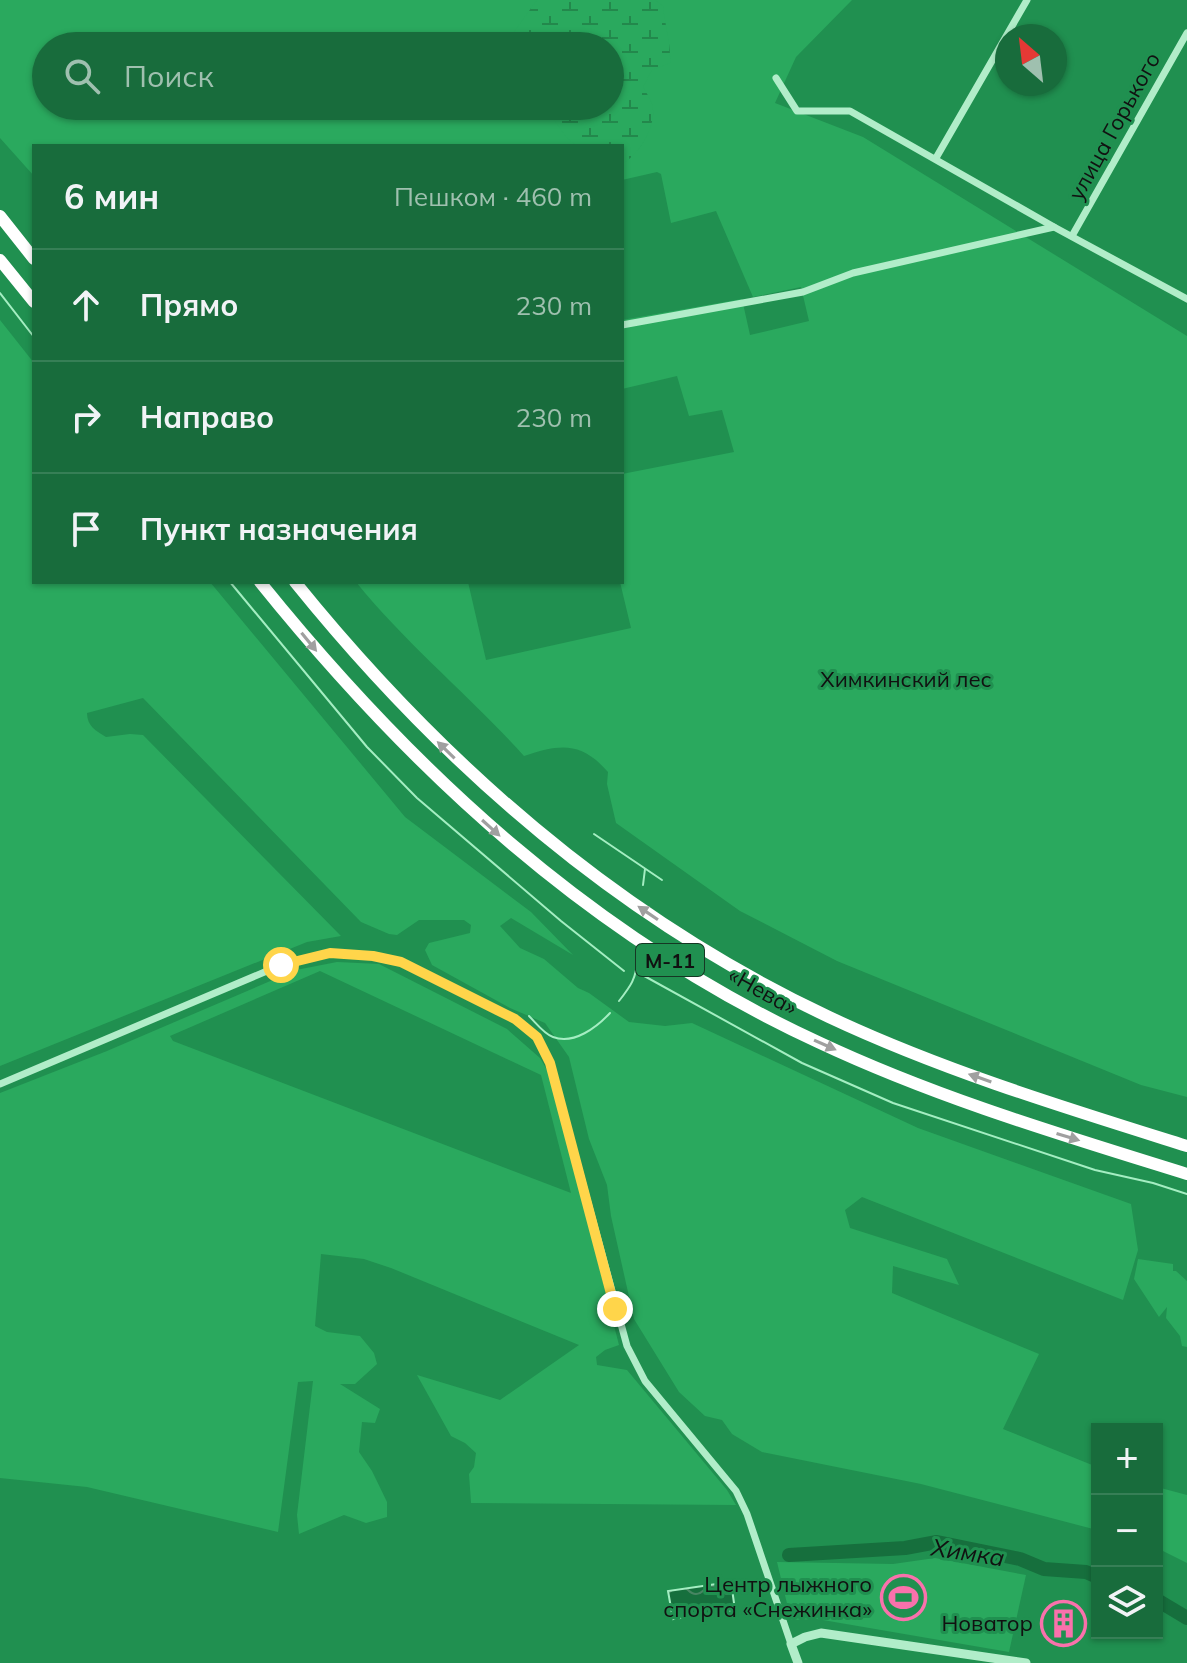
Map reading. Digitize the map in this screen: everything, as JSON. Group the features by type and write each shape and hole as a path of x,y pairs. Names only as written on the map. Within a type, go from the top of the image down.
{"highway":[{"path":"0,216 32,256"},
{"path":"0,260 32,300"},
{"name":"«Нева»","path":"262,584 331,668 436,778 548,876 664,956 782,1025 875,1067 1021,1122 1187,1174"},
{"name":"«Нева»","path":"297,584 351,651 476,779 579,864 704,950 750,978 886,1042 973,1076 1187,1146"}],"street":[{"path":"936,158 1027,0"},
{"name":"улица Горького","path":"1072,236 1187,33"},
{"path":"776,78 797,111 850,111 1187,299"},
{"path":"624,325 803,292 853,273 1054,227"},
{"path":"0,1084 281,965 330,953 373,956 401,962 515,1019 537,1037 550,1063 627,1346 645,1381 736,1491 747,1514 798,1663"},
{"path":"791,1644 821,1633 1026,1663"}],"green space":[{"path":"0,0 537,0 514,32 32,32 32,120 554,120 575,144 32,144 32,174 0,138"},
{"path":"478,0 680,0 676,95 624,171 624,144 499,144 482,120 624,120 624,32 472,32"},
{"name":"Химкинский лес","path":"655,0 852,0 796,57 775,103 863,137 1187,336 1187,1097 1141,1085 837,961 740,911 616,823 607,784 608,772 589,755 579,750 559,748 524,756 358,584 468,584 486,660 631,628 620,584 624,584 624,474 734,452 722,410 689,416 677,376 624,389 624,320 742,299 750,335 809,321 801,287 753,297 716,211 671,223 661,174 657,172 624,180 624,163 641,146 652,121 652,104 643,87 652,70 670,63 663,6"},
{"path":"0,320 32,360 32,584 212,584 405,817 531,912 573,955 511,918 500,926 520,948 544,959 578,988 629,1022 665,1026 692,1023 918,1128 1131,1204 1138,1250 1123,1300 862,1197 845,1210 850,1228 947,1259 959,1285 893,1266 892,1293 1039,1354 1003,1429 1091,1465 1091,1528 921,1484 762,1452 732,1434 722,1420 705,1416 679,1392 634,1319 607,1185 589,1139 569,1057 545,1023 510,1008 432,965 425,950 429,943 470,933 471,925 464,920 419,920 397,935 361,922 143,698 87,713 90,725 106,737 143,735 341,936 307,942 0,1066"},
{"path":"337,962 379,964 507,1029 540,1058 550,1075 619,1345 596,1357 597,1365 627,1370 727,1490 736,1505 471,1503 469,1474 474,1467 476,1453 451,1436 417,1375 500,1400 579,1345 391,1268 364,1259 321,1254 315,1326 327,1332 360,1336 374,1353 377,1364 355,1384 340,1384 380,1409 375,1423 362,1422 359,1452 387,1502 387,1517 366,1523 344,1515 299,1534 297,1515 313,1381 298,1382 278,1532 87,1487 0,1478 0,1093 296,970","holes":["320,971 541,1075 571,1193 173,1041 170,1036"]},
{"path":"1138,1259 1173,1264 1173,1271 1187,1281 1187,1347 1182,1346 1180,1336 1166,1318 1167,1307 1159,1317 1134,1279"},
{"path":"1163,1489 1187,1495 1187,1563 1163,1551"},
{"name":"Центр лыжного спорта «Снежинка»","path":"935,1558 1026,1575 1009,1652 817,1619 791,1620 777,1562 893,1564"}],"water":[{"path":"731,1582 735,1610 673,1619 668,1591"}],"waterway":[{"path":"0,293 32,334"},
{"path":"232,584 367,747 417,798 624,971"},
{"path":"594,834 662,880"},
{"path":"643,885 645,869"},
{"path":"619,1001 632,982 637,959"},
{"path":"637,972 802,1063 893,1103 1095,1170 1187,1194"},
{"path":"529,1016 550,1036 569,1039 592,1029 610,1013"},
{"name":"Химка","path":"789,1555 905,1548 937,1542 1020,1559 1044,1569 1091,1574"},
{"name":"Химка","path":"1163,1604 1187,1618"}],"place":[{"name":"Центр лыжного спорта «Снежинка»","path":"903,1597"},
{"name":"Новатор","path":"1064,1623"}],"route":[{"path":"281,965 330,953 373,956 401,962 515,1019 537,1037 550,1063 615,1309"}]}
